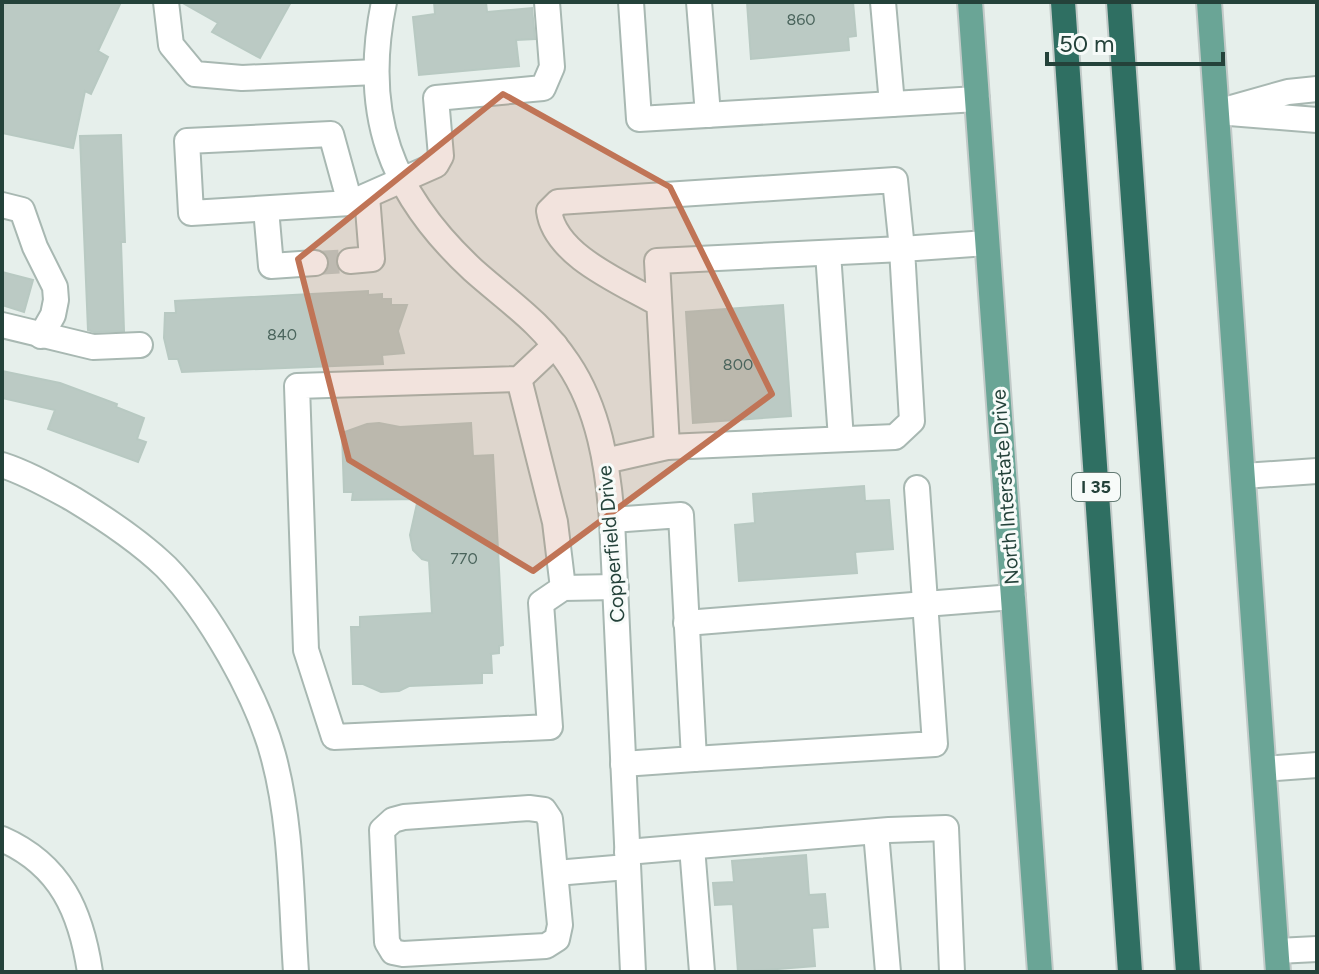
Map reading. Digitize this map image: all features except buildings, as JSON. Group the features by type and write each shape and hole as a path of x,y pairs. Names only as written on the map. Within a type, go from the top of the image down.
{"highway":[{"name":"I 35","path":"1063,2 1130,972"},
{"path":"1119,2 1188,972"}],"main road":[{"name":"North Interstate Drive","path":"970,2 1040,972"},
{"path":"1209,2 1278,962"}],"street":[{"path":"166,2 171,45 195,74 242,78 376,72"},
{"name":"Copperfield Drive","path":"384,2 376,72 383,134 402,181 415,207 447,245 476,273 521,308 555,345 570,365 598,430 612,520 633,972"},
{"path":"350,261 372,259 359,199 331,134 187,141 191,213 359,199 436,165 441,156 436,98 543,88 552,67 547,2"},
{"path":"631,2 639,119 977,99"},
{"path":"699,2 708,115"},
{"path":"883,2 892,104"},
{"path":"1217,112 1288,92 1317,89"},
{"path":"1217,112 1317,120"},
{"path":"605,461 667,447 895,437 912,421 895,180 558,202 549,211 551,223 562,241 587,262 659,304"},
{"path":"12,208 55,287 53,315 41,336"},
{"path":"266,209 271,266 315,263"},
{"path":"667,447 657,261 987,243"},
{"path":"828,253 841,439"},
{"path":"2,325 93,347 140,345"},
{"path":"555,345 519,379 297,386 306,650 334,737 550,727 541,603 563,588 616,587"},
{"path":"519,379 555,522 563,588"},
{"path":"2,465 58,491 138,542 167,569 223,644 260,719 273,755 287,851 296,972"},
{"path":"1244,476 1317,471"},
{"path":"623,764 935,744 917,488"},
{"path":"612,520 681,515 694,759"},
{"path":"686,623 1013,597"},
{"path":"1264,769 1317,765"},
{"path":"529,808 544,810 550,819 556,873 560,925 557,939 546,946 403,954 393,952 387,942 381,843 382,830 393,820 529,808"},
{"path":"556,873 692,847 946,828 952,972"},
{"path":"876,832 888,972"},
{"path":"2,839 34,858 68,896 80,923 90,972"},
{"path":"692,847 702,972"},
{"path":"1278,962 1317,949"}],"highlighted area":[{"path":"503,94 670,187 772,394 533,571 349,460 298,259"}],"tunnel":[{"path":"315,263 350,261"}]}
